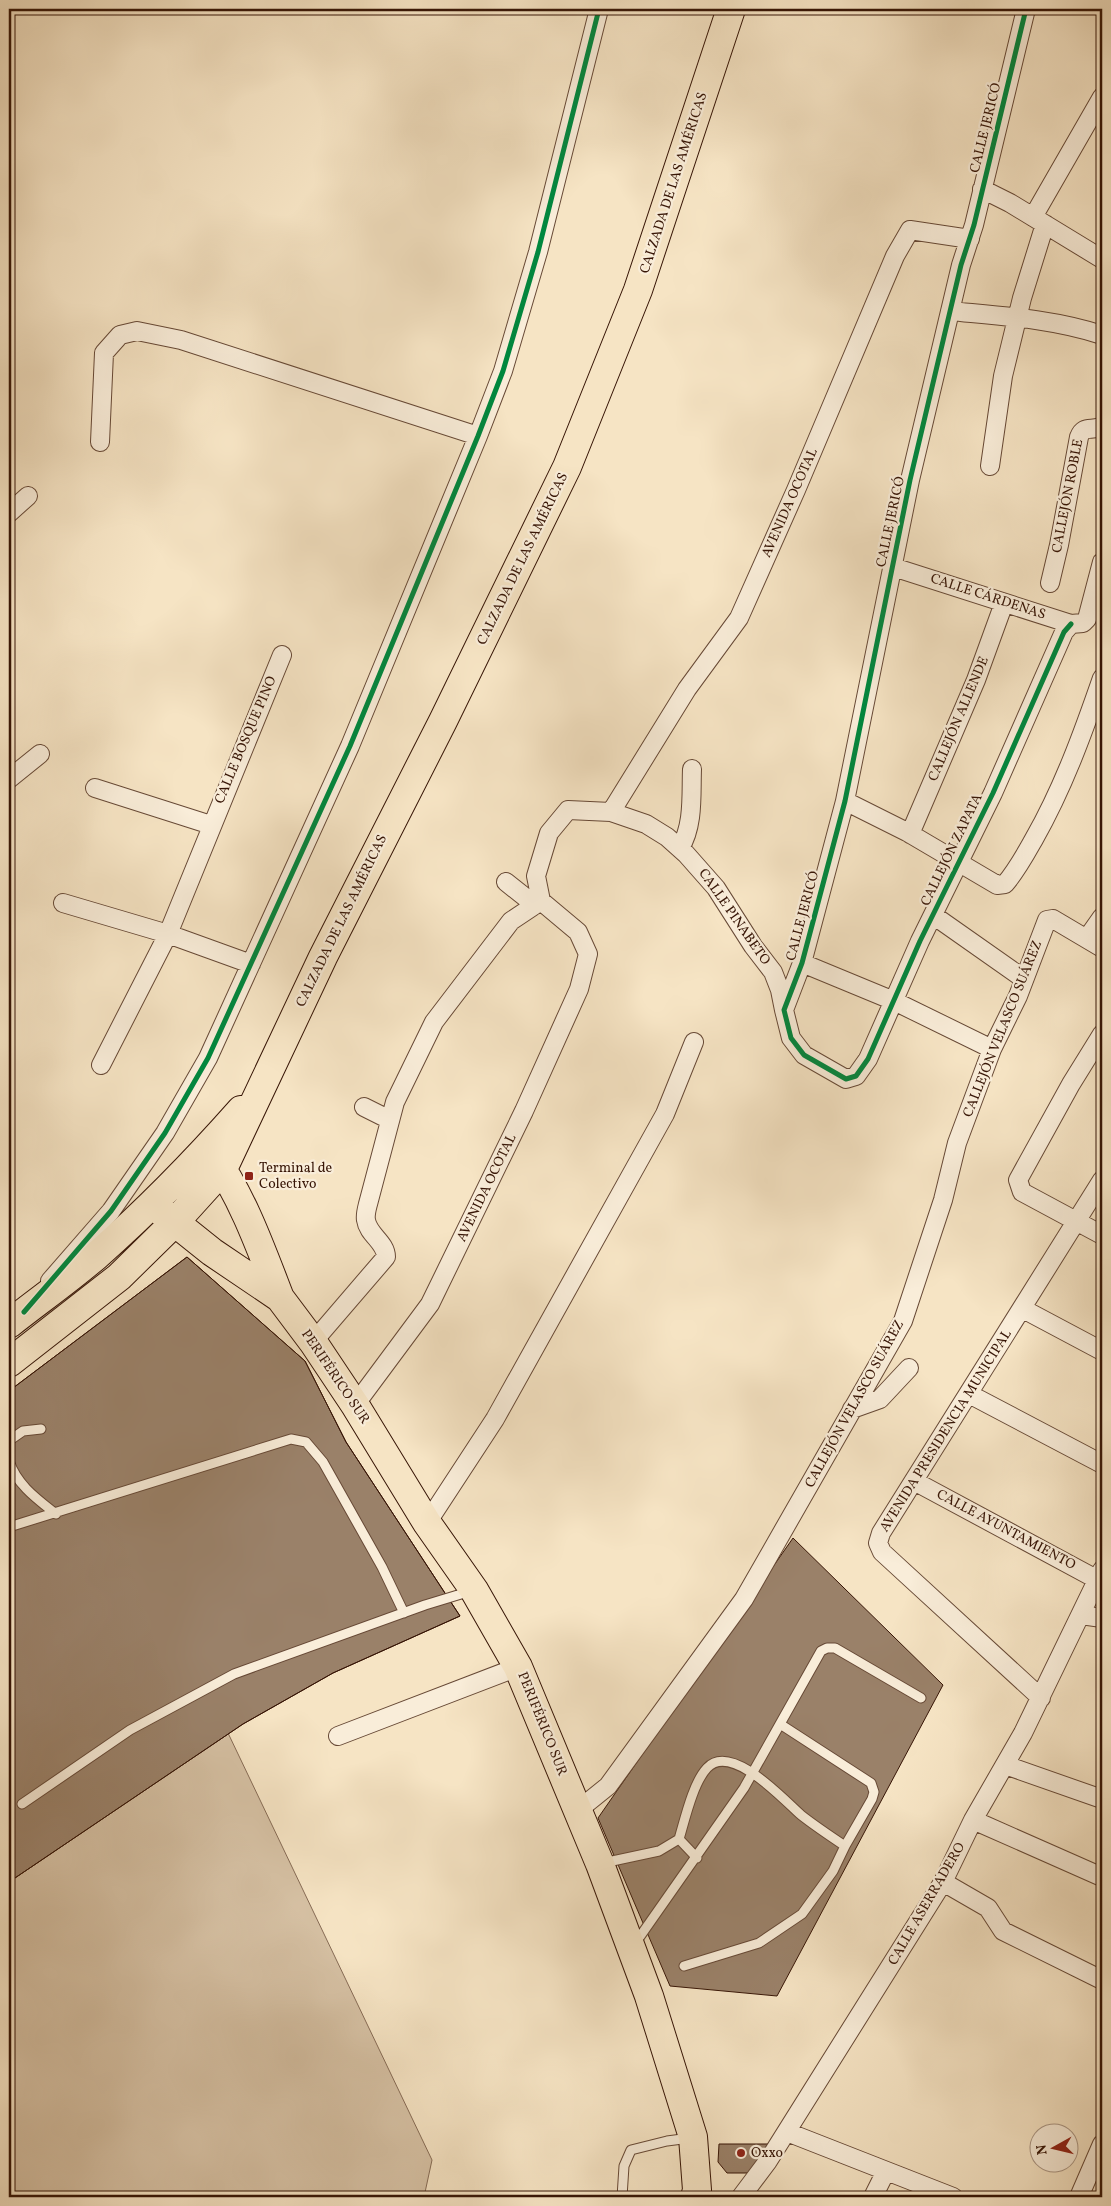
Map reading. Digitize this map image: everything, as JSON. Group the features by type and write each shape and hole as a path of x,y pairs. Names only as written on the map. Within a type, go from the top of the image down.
{"main road":[{"name":"CALZADA DE LAS AMÉRICAS","path":"9,1363 119,1277 175,1222 262,1086 323,956 447,713 567,468 638,290 730,9"},
{"name":"CALZADA DE LAS AMÉRICAS","path":"16,1318 94,1257 152,1204 216,1158"},
{"name":"PERIFÉRICO SUR","path":"216,1158 256,1235 280,1298 313,1342 355,1405 427,1523 474,1590 518,1666 600,1864 649,1996 693,2138 697,2190 695,2197"},
{"name":"PERIFÉRICO SUR","path":"152,1204 212,1252 280,1298"}],"street":[{"path":"16,1318 110,1211 165,1133 208,1058 350,746 503,371 538,252 599,9"},
{"name":"CALLE JERICÓ","path":"784,1010 802,963 845,801 910,480 961,265 970,239 1026,9"},
{"path":"990,466 1004,376 1039,221 1102,96"},
{"path":"982,189 1102,259"},
{"name":"AVENIDA OCOTAL","path":"611,812 687,688 739,618 796,490 895,256 910,230 970,239"},
{"path":"950,311 1017,318 1080,328 1102,335"},
{"path":"100,442 104,353 120,335 137,331 181,340 478,436"},
{"name":"CALLEJÓN ROBLE","path":"1050,583 1081,431 1085,428 1102,426"},
{"path":"9,514 28,496"},
{"name":"CALLEJÓN ZAPATA","path":"784,1010 791,1038 804,1055 846,1079 856,1076 868,1059 933,915 997,784 1064,632 1087,619 1102,562"},
{"name":"CALLE CÁRDENAS","path":"893,567 1077,623"},
{"name":"CALLEJÓN ALLENDE","path":"910,834 976,680 1004,602"},
{"name":"CALLE BOSQUE PINO","path":"101,1065 168,934 211,825 282,656"},
{"path":"845,801 910,834 997,885 1005,884 1015,872 1045,820 1072,760 1102,678"},
{"path":"9,779 40,754"},
{"path":"680,848 686,838 690,823 692,769"},
{"path":"95,788 211,825"},
{"name":"CALLE PINABETO","path":"538,903 536,876 549,834 568,810 611,812 646,824 680,848 716,888 772,972 780,990 784,1010"},
{"path":"313,1342 386,1258 386,1250 369,1229 366,1219 395,1102 434,1022 512,921 538,903 506,882"},
{"path":"63,903 168,934 251,964"},
{"name":"AVENIDA OCOTAL","path":"355,1405 430,1304 524,1112 579,989 588,954 578,932 538,903"},
{"path":"933,915 1024,979"},
{"path":"1084,936 1090,934 1102,917"},
{"name":"CALLEJÓN VELASCO SUÁREZ","path":"577,1811 608,1786 744,1599 903,1321 943,1200 957,1142 992,1049 1024,979 1045,922 1049,919 1084,936"},
{"path":"1084,936 1102,948"},
{"path":"802,963 894,1000 992,1049"},
{"path":"1102,1034 1042,1135 1018,1180 1022,1192 1102,1235"},
{"path":"427,1523 495,1420 665,1114 694,1042"},
{"path":"364,1107 390,1120"},
{"name":"AVENIDA PRESIDENCIA MUNICIPAL","path":"1041,1698 882,1552 878,1543 881,1533 1078,1222 1102,1180"},
{"path":"1023,1308 1102,1351"},
{"path":"852,1409 880,1399 909,1368"},
{"path":"969,1394 1102,1464"},
{"name":"CALLE AYUNTAMIENTO","path":"914,1481 1100,1575"},
{"name":"CALLE ASERRADERO","path":"741,2197 768,2161 943,1882 973,1820 1041,1698 1100,1575"},
{"path":"1081,1615 1102,1618"},
{"path":"338,1736 518,1666"},
{"path":"1005,1765 1102,1799"},
{"path":"973,1820 1102,1877"},
{"path":"943,1882 988,1908 1003,1931 1102,1980"},
{"path":"786,2132 952,2197"},
{"path":"1080,2197 1102,2144"},
{"path":"873,2197 886,2171"}],"lane":[{"path":"9,1445 10,1440 23,1431 41,1429"},
{"path":"10,1529 283,1442 291,1440 306,1442 323,1462 382,1568 404,1613"},
{"path":"9,1461 12,1472 25,1489 56,1514"},
{"path":"22,1804 130,1730 234,1674 474,1590"},
{"path":"632,1948 697,1858 753,1772 821,1651 827,1648 835,1648 920,1698"},
{"path":"684,1966 759,1943 802,1914 832,1871 872,1799 874,1792 871,1784 780,1724"},
{"path":"600,1864 659,1850 679,1839 697,1785 706,1769 714,1762 727,1761 753,1772 803,1816 845,1846"},
{"path":"679,1839 697,1858"},
{"path":"622,2197 624,2166 631,2150 667,2141 693,2138"}],"shaded area":[{"path":"228,1733 432,2160 424,2197 9,2197 9,1882"}],"building":[{"path":"187,1257 305,1361 346,1442 460,1616 333,1673 243,1724 9,1882 9,1391"},
{"path":"187,1257 305,1361 346,1442 460,1616 333,1673 243,1724 9,1882 9,1391"},
{"path":"793,1538 943,1685 777,1996 670,1986 598,1818"},
{"name":"Oxxo","path":"719,2144 769,2144 751,2173 727,2173 718,2162"}],"cycle path":[{"path":"24,1312 111,1211 165,1133 208,1058 350,746 503,371 538,252 599,9"},
{"path":"1026,9 974,225 961,265 910,480 845,801 802,963 784,1010 791,1038 804,1055 846,1079 856,1076 868,1059 920,941 993,793 1064,632 1071,624"}],"place":[{"name":"Terminal de Colectivo","path":"249,1176"},
{"name":"Oxxo","path":"741,2153"}]}
